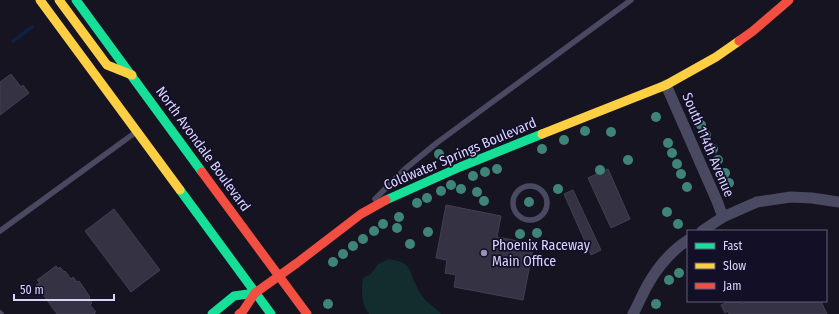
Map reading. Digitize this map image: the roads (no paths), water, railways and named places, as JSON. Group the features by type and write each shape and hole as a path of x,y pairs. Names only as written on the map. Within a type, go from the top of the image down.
{"main road":[{"path":"40,0 271,314"},
{"path":"59,0 107,65 133,76"},
{"name":"North Avondale Boulevard","path":"76,0 307,314"},
{"name":"Coldwater Springs Boulevard","path":"255,293 361,214 388,199 460,167 666,85 716,57 753,31 789,0"},
{"path":"212,314 234,296 255,293"},
{"path":"239,314 243,311 255,293"}],"street":[{"name":"South 114th Avenue","path":"666,85 723,218"},
{"path":"704,230 723,218 757,202 787,198 812,198 839,202"},
{"path":"633,314 646,286 656,271 670,254 687,241"}],"lane":[{"path":"361,214 405,169 438,142 632,0"},
{"path":"0,231 137,132"},
{"path":"531,186 541,190 544,194 546,206 541,215 531,219 520,217 516,213 513,203 516,193 520,189 531,186"}],"waterway":[{"path":"13,41 32,27"}],"place":[{"name":"Phoenix Raceway Main Office","path":"484,253"}]}
